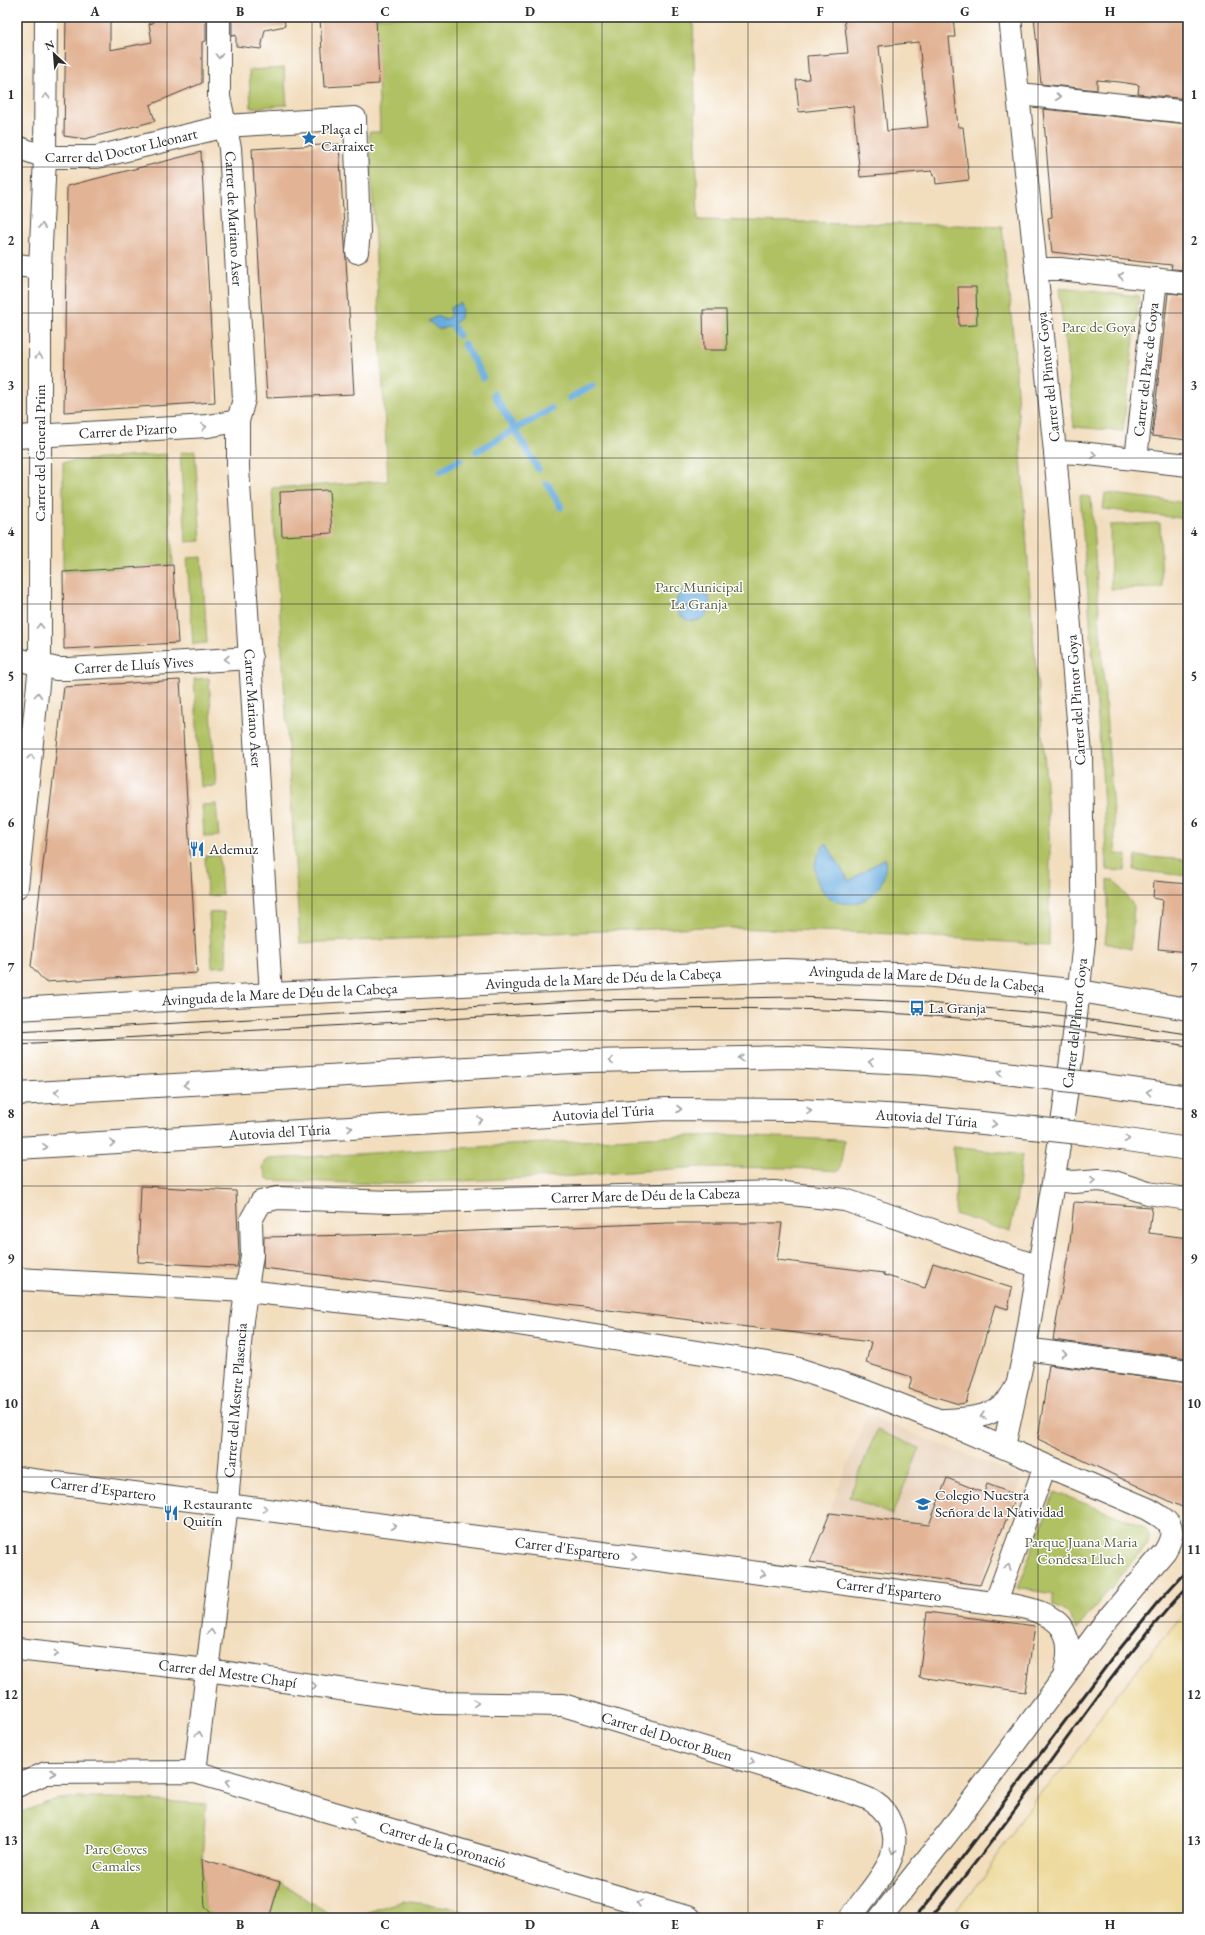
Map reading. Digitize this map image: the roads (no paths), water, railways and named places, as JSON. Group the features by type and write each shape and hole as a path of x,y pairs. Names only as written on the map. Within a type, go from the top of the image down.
{"main road":[{"name":"Carrer del General Prim","path":"17,887 19,851 40,665 40,268 45,157 46,17"},
{"name":"Carrer de Mariano Aser","path":"219,17 219,97 230,148 244,399 238,422"},
{"name":"Carrer del Pintor Goya","path":"1004,1447 1025,1349 1054,1180 1080,991 1084,941 1081,755 1055,452 1010,17"},
{"path":"1019,94 1188,112"},
{"name":"Carrer del Doctor Lleonart","path":"17,148 45,157 97,157 226,126 355,118 359,232 357,252"},
{"path":"17,265 40,268"},
{"path":"1036,269 1188,282"},
{"name":"Carrer del Parc de Goya","path":"1136,459 1156,279"},
{"name":"Carrer de Pizarro","path":"17,437 208,426 238,422"},
{"name":"Carrer Mariano Aser","path":"238,422 238,468 271,994"},
{"path":"1055,452 1188,465"},
{"name":"Carrer de Lluís Vives","path":"17,659 57,669 69,669 251,658"},
{"name":"Avinguda de la Mare de Déu de la Cabeça","path":"17,1009 271,994 785,970 924,974 1080,991 1188,1009"},
{"path":"17,1094 589,1061 788,1057 928,1064 1096,1084 1188,1097"},
{"name":"Autovia del Túria","path":"17,1148 667,1109 821,1112 921,1117 1088,1134 1188,1149"},
{"path":"1054,1180 1074,1182 1099,1180 1114,1182 1148,1193 1188,1200"},
{"name":"Carrer Mare de Déu de la Cabeza","path":"251,1220 260,1202 277,1198 391,1202 774,1192 845,1200 1039,1267"},
{"name":"Carrer del Mestre Plasencia","path":"195,1772 227,1504 246,1291 252,1255 251,1220"},
{"path":"17,1279 246,1291 448,1313 786,1366 816,1373 940,1420 1148,1509 1180,1529 1171,1540 1165,1551 1105,1622 1064,1675 951,1830 880,1918"},
{"path":"1025,1349 1188,1371"},
{"name":"Carrer del Pintor Goya","path":"940,1420 969,1419 995,1412 1014,1392 1019,1380"},
{"path":"995,1604 1045,1466"},
{"name":"Carrer d'Espartero","path":"17,1478 1032,1609 1045,1614 1056,1621 1066,1634 1069,1646 1069,1656 1064,1675"},
{"name":"Carrer del Mestre Chapí","path":"17,1649 206,1670 437,1703"},
{"name":"Carrer del Doctor Buen","path":"437,1703 563,1705 853,1792 875,1802 887,1814 896,1834 895,1850 887,1868 851,1918"},
{"name":"Carrer de la Coronació","path":"17,1786 46,1773 195,1772 690,1918"}],"water":[{"path":"460,303 462,309 460,318 453,325 438,329 428,321 438,316 442,319 449,318 451,313 450,308"},
{"path":"690,587 696,587 705,592 709,598 709,610 705,616 696,621 690,621 681,616 676,607 676,601 681,592"},
{"path":"826,843 849,881 885,858 884,874 879,888 869,897 858,902 845,903 833,900 823,891 815,872 815,863 818,855"}],"waterway":[{"path":"453,326 458,335"},
{"path":"464,344 483,377"},
{"path":"570,398 592,386"},
{"path":"494,394 538,469"},
{"path":"477,451 551,409"},
{"path":"441,471 460,460"},
{"path":"547,484 561,507"}],"tram line":[{"path":"17,1032 593,1000 798,997 917,1002 1050,1014 1188,1034"},
{"path":"17,1044 545,1014 740,1008 939,1016 1089,1032 1188,1046"}],"railway":[{"path":"914,1918 934,1895 1114,1656 1157,1603 1188,1569"},
{"path":"930,1918 964,1878 996,1836 1121,1666 1153,1625 1188,1586"}],"place":[{"name":"Plaça el Carraixet","path":"309,138"},
{"name":"Ademuz","path":"197,849"},
{"name":"La Granja","path":"917,1008"},
{"name":"Colegio Nuestra Señora de la Natividad","path":"923,1504"},
{"name":"Restaurante Quitín","path":"171,1513"}],"park label":[{"name":"Parc de Goya","path":"1099,327"},
{"name":"Parc Municipal La Granja","path":"699,596"},
{"name":"Parque Juana Maria Condesa Lluch","path":"1081,1550"},
{"name":"Parc Coves Camales","path":"116,1858"}]}
